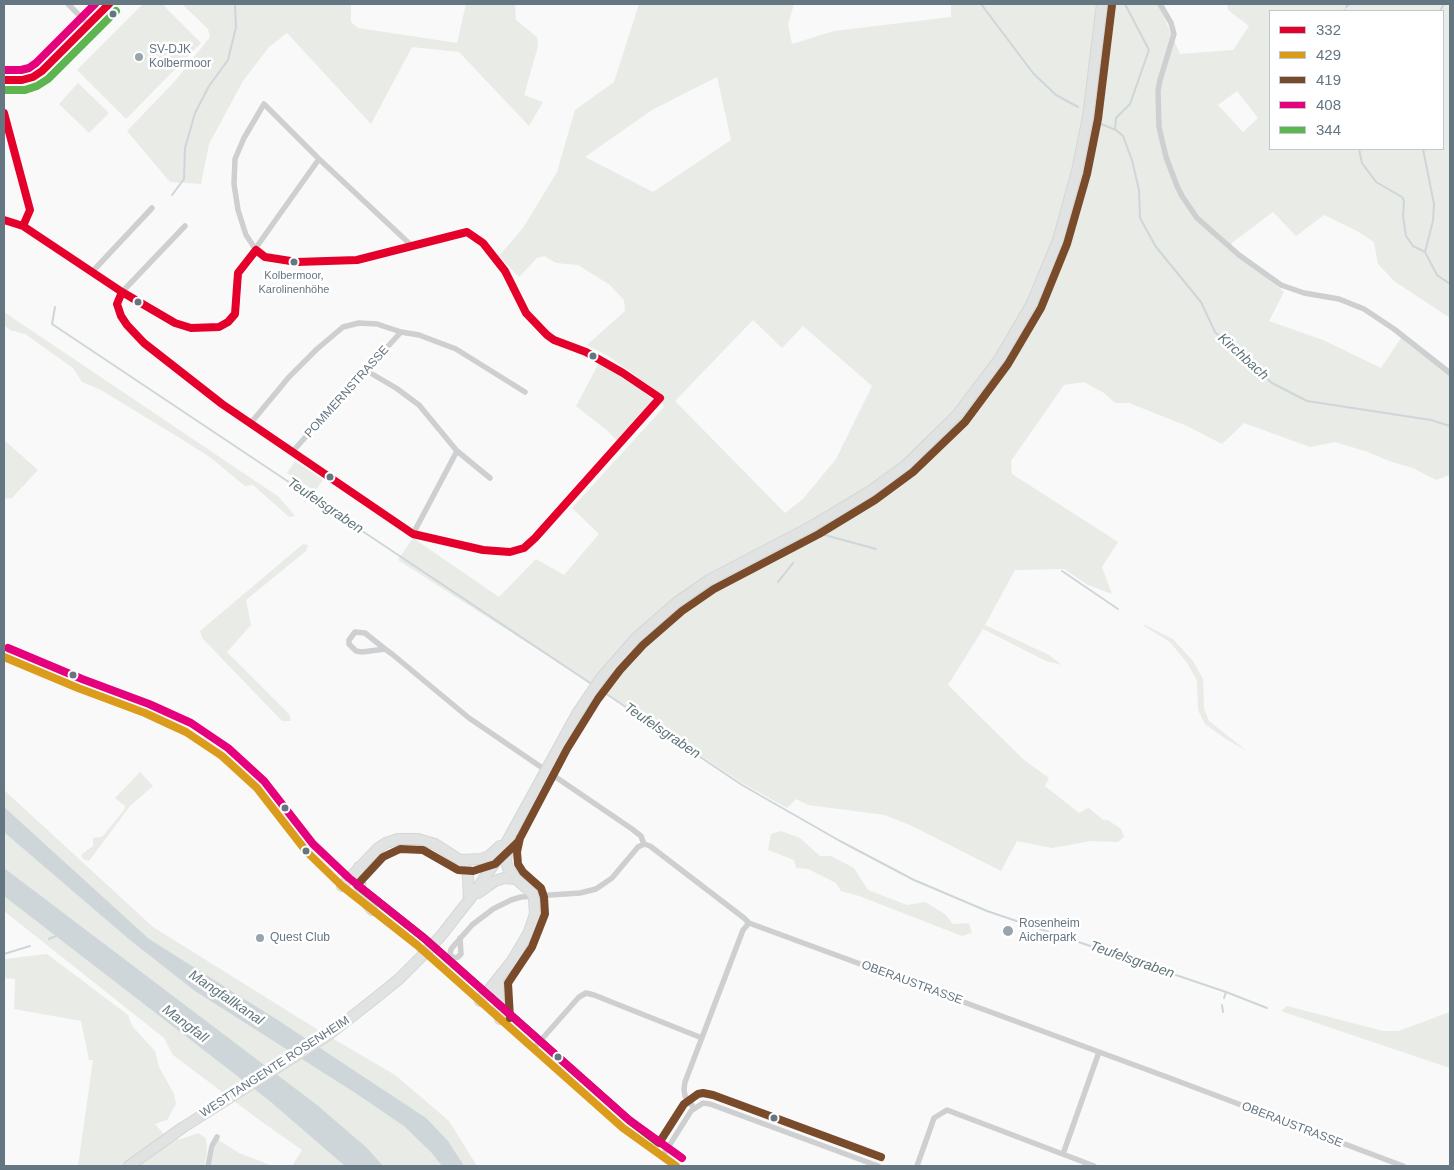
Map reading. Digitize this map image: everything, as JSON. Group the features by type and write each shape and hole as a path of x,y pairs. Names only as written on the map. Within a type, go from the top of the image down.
{"highway":[{"name":"WESTTANGENTE ROSENHEIM","path":"129,1166 182,1128 327,1036 399,979 421,957 440,937 494,864 558,744 578,712 601,678 636,638 676,603 709,580 814,525 869,492 906,465 957,415 1000,358 1032,303 1060,232 1077,171 1088,117 1102,4"},
{"path":"460,860 471,861 490,856 510,836"},
{"path":"480,1001 512,962 529,932 535,914 532,893 516,879 506,862 510,836"},
{"path":"342,886 377,849 386,843 398,839 418,839 435,844 460,860 466,869 468,877 469,900"},
{"path":"359,868 361,896 372,910"},
{"path":"469,900 495,881 504,878 516,879"},
{"path":"498,980 500,1019"}],"street":[{"path":"68,4 88,24"},
{"path":"4,80 28,79 42,71 109,4"},
{"path":"1160,4 1171,23 1174,34 1160,80 1158,104 1160,134 1177,186 1197,218 1239,255 1281,286 1304,293 1339,299 1364,309 1379,318 1450,373"},
{"path":"186,226 122,292 117,304 121,316 127,325 144,343 250,424 413,534 496,552 510,552 524,548 660,398 623,373 586,352 546,335 526,313 505,271 482,243 467,232 358,260 297,262 264,257 256,250 246,234 238,210 234,184 236,159 244,138 264,104 319,159 412,246"},
{"path":"4,113 30,210 23,226"},
{"path":"4,220 23,226 122,292 175,323 192,328 219,327 228,322 235,314 238,274 319,159"},
{"path":"92,272 152,208"},
{"path":"250,424 289,377 317,349 343,328 359,323 377,324 401,332 419,334 456,349 525,392"},
{"name":"POMMERNSTRASSE","path":"292,452 367,372 401,332"},
{"path":"367,372 396,388 419,405 457,451 490,478"},
{"path":"413,534 457,451"},
{"name":"OBERAUSTRASSE","path":"385,649 356,651 349,644 349,640 355,632 362,632 385,649 488,731 632,829 641,836 644,844 650,846 749,923 1403,1166"},
{"path":"4,657 144,713 186,732 222,756 257,788 306,851 342,886 417,945 623,1128 676,1166"},
{"path":"460,938 486,914 511,900 580,893 596,889 612,878 638,847 644,844"},
{"path":"694,1108 688,1102 684,1089 685,1082 742,930 749,923"},
{"path":"534,1048 579,997 586,993 702,1038"},
{"path":"1063,1154 1099,1052"},
{"path":"662,1157 694,1108 703,1103 878,1166"},
{"path":"917,1166 934,1118 947,1110 1094,1166"},
{"path":"208,1166 212,1146 217,1137"}],"shaded area":[{"name":"SV-DJK Kolbermoor","path":"143,4 162,4 201,43 126,119 77,70"},
{"path":"182,4 351,4 351,22 358,28 457,43 466,4 515,4 516,20 537,37 538,46 524,95 543,102 529,126 459,52 412,47 371,124 287,33 269,47 243,81 209,144 201,184 170,182 127,131 175,81 210,37 208,29"},
{"path":"639,4 794,4 788,24 792,44 834,31 951,17 951,4 1158,4 1180,54 1233,50 1249,26 1228,10 1227,4 1450,4 1450,318 1394,281 1378,264 1374,242 1357,231 1324,215 1296,236 1273,212 1233,242 1230,247 1284,292 1269,321 1323,340 1381,368 1401,338 1450,372 1450,475 1436,480 1413,468 1335,442 1310,447 1244,423 1222,444 1187,426 1129,403 1115,403 1104,393 1084,382 1064,385 1011,461 1012,474 1118,542 1102,567 1112,594 1088,585 1064,569 1015,570 985,625 1049,655 1062,665 1046,661 983,629 948,685 1024,760 1049,778 1045,786 1079,813 1089,808 1103,820 1108,820 1121,829 1124,837 1118,842 1091,841 1052,848 1017,841 1001,871 912,826 885,815 808,805 796,799 787,808 742,783 637,713 398,560 413,538 499,597 536,559 564,575 599,534 572,508 664,407 657,391 608,356 587,345 625,311 624,300 610,285 578,265 556,263 544,256 537,258 519,277 499,256 523,228 557,172 575,110 614,82","holes":["717,77 731,140 653,192 585,157 652,110","1237,91 1258,118 1243,132 1218,105","753,320 782,348 803,326 872,386 836,459 803,499 785,513 675,401"]},
{"path":"78,83 109,113 89,133 59,104"},
{"path":"4,312 279,497 295,516 289,517 253,485 245,486 211,458 183,440 101,390 82,382 73,368 25,334 10,330 4,325"},
{"path":"599,363 626,377 653,400 617,441 609,432 576,406"},
{"path":"4,440 38,470 12,498 4,499"},
{"path":"295,461 323,480 315,491 287,473"},
{"path":"303,544 308,545 306,551 246,600 251,625 227,652 289,714 291,721 282,721 202,638 200,631"},
{"path":"1145,625 1173,639 1193,661 1203,679 1204,708 1209,721 1247,751 1205,724 1198,710 1197,681 1188,664 1170,642"},
{"path":"140,772 153,786 130,806 89,861 83,859 81,855 93,846 93,838 102,837 124,810 125,806 115,798"},
{"path":"4,790 153,927 315,1028 395,1075 449,1121 477,1166 292,1166 302,1150 173,1055 164,1038 4,911"},
{"path":"781,831 800,838 820,856 831,856 854,868 868,890 907,905 925,902 945,914 953,924 969,923 972,933 962,936 859,896 841,891 836,883 808,869 796,868 794,860 768,850 771,834"},
{"path":"47,954 128,1015 132,1026 155,1051 159,1067 174,1094 176,1104 167,1120 155,1124 169,1140 181,1139 198,1133 206,1138 207,1153 204,1166 78,1166 93,1060 89,1060 81,1021 14,1009 15,979 4,978 4,959"},
{"path":"1287,1006 1383,1031 1398,1031 1450,1012 1450,1068 1281,1011"},
{"path":"217,1139 239,1153 273,1166 211,1166"}],"water":[{"name":"Mangfallkanal","path":"4,807 149,939 276,1019 426,1118 448,1141 464,1166 442,1166 432,1153 404,1126 195,991 130,940 4,832"},
{"name":"Mangfall","path":"4,868 317,1105 367,1148 383,1166 345,1166 271,1102 4,896"}],"waterway":[{"name":"Teufelsgraben","path":"172,195 184,179 185,148 195,113 209,86 228,60 236,27 235,4"},
{"name":"Kirchbach","path":"981,4 1033,73 1056,95 1078,107"},
{"path":"1115,129 1116,118 1130,104 1149,50 1125,4"},
{"path":"1346,7 1349,4"},
{"path":"1441,10 1444,4"},
{"name":"Kirchbach","path":"1101,124 1116,130 1123,136 1132,160 1139,190 1140,218 1156,247 1201,302 1215,332 1272,383 1307,401 1431,420 1450,426"},
{"path":"1359,150 1362,163 1376,182 1402,197 1404,201 1403,216 1406,236 1413,246 1425,252"},
{"path":"1423,150 1434,204 1433,221 1425,252 1437,275 1450,284"},
{"name":"Teufelsgraben","path":"55,307 52,324 593,685"},
{"path":"815,539 821,534 876,549"},
{"path":"778,582 793,563"},
{"path":"1062,571 1118,609"},
{"name":"Teufelsgraben","path":"599,689 742,785 840,841 914,880 987,911 1226,992 1224,998"},
{"path":"49,939 56,936"},
{"path":"4,954 30,946"},
{"path":"1226,992 1267,1008"},
{"name":"Teufelsgraben","path":"1222,1005 1223,1012"}],"transit line":[{"name":"408","path":"4,70 21,70 29,68 36,63 95,4"},
{"name":"332","path":"4,80 22,80 33,77 42,71 109,4"},
{"name":"419","path":"881,1157 713,1095 703,1093 698,1094 684,1104 659,1143 629,1120 424,938 357,885 383,857 400,849 423,850 458,870 473,871 495,864 518,842 567,749 598,699 620,670 643,645 682,611 714,589 819,534 875,500 913,472 965,422 1008,364 1041,308 1067,244 1087,174 1098,119 1112,5"},
{"name":"344","path":"4,90 25,90 37,86 48,79 116,11"},
{"name":"332","path":"4,113 30,210 23,226"},
{"name":"332","path":"4,220 23,226 122,292 175,323 191,328 219,327 228,322 235,314 238,273 256,250"},
{"name":"332","path":"256,250 265,257 297,262 357,260 467,232 483,243 505,271 526,313 547,335 554,340 586,352 623,373 660,398"},
{"name":"332","path":"122,292 117,304 121,316 127,325 144,343 222,404 413,534 483,550 510,552 524,548 660,398"},
{"name":"408","path":"8,648 149,704 191,723 228,748 264,781 313,844 349,878 424,938 629,1120 682,1158"},
{"name":"429","path":"4,657 145,713 186,732 222,756 257,788 306,851 342,886 417,945 623,1128 676,1166"},
{"name":"419","path":"510,1018 508,983 532,947 545,914 544,897 541,888 523,872 518,864 517,852 520,838"}],"place":[{"name":"SV-DJK Kolbermoor","path":"139,57"},
{"name":"Kolbermoor, Karolinenhöhe","path":"294,262"},
{"name":"Rosenheim Aicherpark","path":"1008,931"},
{"name":"Quest Club","path":"260,938"}]}
